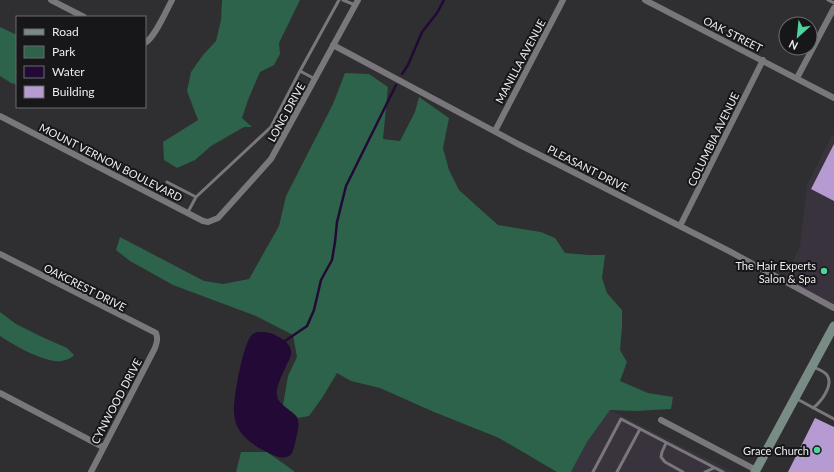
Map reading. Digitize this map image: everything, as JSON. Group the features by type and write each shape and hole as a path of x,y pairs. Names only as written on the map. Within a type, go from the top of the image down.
{"main road":[{"path":"756,471 834,326"}],"street":[{"path":"51,0 82,16"},
{"path":"146,42 154,33 172,0"},
{"name":"MANILLA AVENUE","path":"495,131 563,0"},
{"name":"OAK STREET","path":"645,0 834,98"},
{"name":"LONG DRIVE","path":"213,220 218,218 271,159 356,3"},
{"path":"797,78 834,8"},
{"name":"PLEASANT DRIVE","path":"333,45 834,308"},
{"name":"COLUMBIA AVENUE","path":"680,226 763,60"},
{"name":"MOUNT VERNON BOULEVARD","path":"0,116 187,214 203,221 208,222 213,220"},
{"name":"OAKCREST DRIVE","path":"0,254 96,304 156,333 158,340"},
{"name":"CYNWOOD DRIVE","path":"90,472 158,340"},
{"path":"0,393 103,447"},
{"path":"661,420 756,471"}],"lane":[{"path":"187,214 196,197 271,127 339,0"},
{"path":"343,0 356,3"},
{"path":"828,0 834,4"},
{"path":"300,71 315,79"},
{"path":"271,127 285,134"},
{"path":"168,182 196,197"},
{"path":"812,366 825,373 830,379 829,386 824,396 813,408"},
{"path":"795,398 834,419"},
{"path":"593,472 621,419 723,472"},
{"path":"617,472 640,429"},
{"path":"666,443 661,457 665,462 683,472"},
{"path":"705,472 714,468"}],"shaded area":[{"path":"832,135 834,136 834,308 784,280 800,246 807,185"},
{"path":"610,410 733,472 571,472 587,442"}],"green space":[{"path":"222,0 300,0 279,43 280,54 274,65 260,72 248,100 242,118 252,127 244,127 211,146 195,160 177,168 164,160 163,142 198,120 187,91 191,72 203,55 216,41 221,20"},
{"path":"0,27 16,35 16,85 0,76"},
{"path":"345,73 369,74 388,87 383,139 400,141 415,112 419,97 449,118 443,148 449,170 459,190 498,225 541,232 555,238 565,253 605,255 602,278 607,293 622,310 620,350 627,362 620,381 648,393 673,397 671,409 636,411 610,410 587,442 571,472 557,472 499,438 434,412 380,388 351,381 337,373 309,416 298,418 283,405 288,376 297,357 293,335 256,316 173,285 130,261 116,250 120,237 204,281 223,284 249,279 279,226 286,196 333,104"},
{"path":"0,312 16,324 67,348 74,355 65,360 54,361 33,354 12,344 0,336"},
{"path":"241,452 267,452 294,472 236,472"}],"water":[{"path":"260,332 268,332 279,337 289,345 291,352 277,388 277,398 279,401 298,418 297,435 293,451 286,457 275,456 250,442 239,430 235,419 235,396 245,350 252,335"}],"building":[{"path":"834,144 834,201 811,189"},
{"name":"Grace Church","path":"815,418 834,427 834,472 788,472"}],"waterway":[{"path":"402,74 408,65 422,32 437,13 444,0"},
{"path":"285,341 307,326 314,310 321,280 332,260 337,222 346,186 396,85"}],"place":[{"name":"The Hair Experts Salon & Spa","path":"824,271"},
{"name":"Grace Church","path":"817,450"}]}
